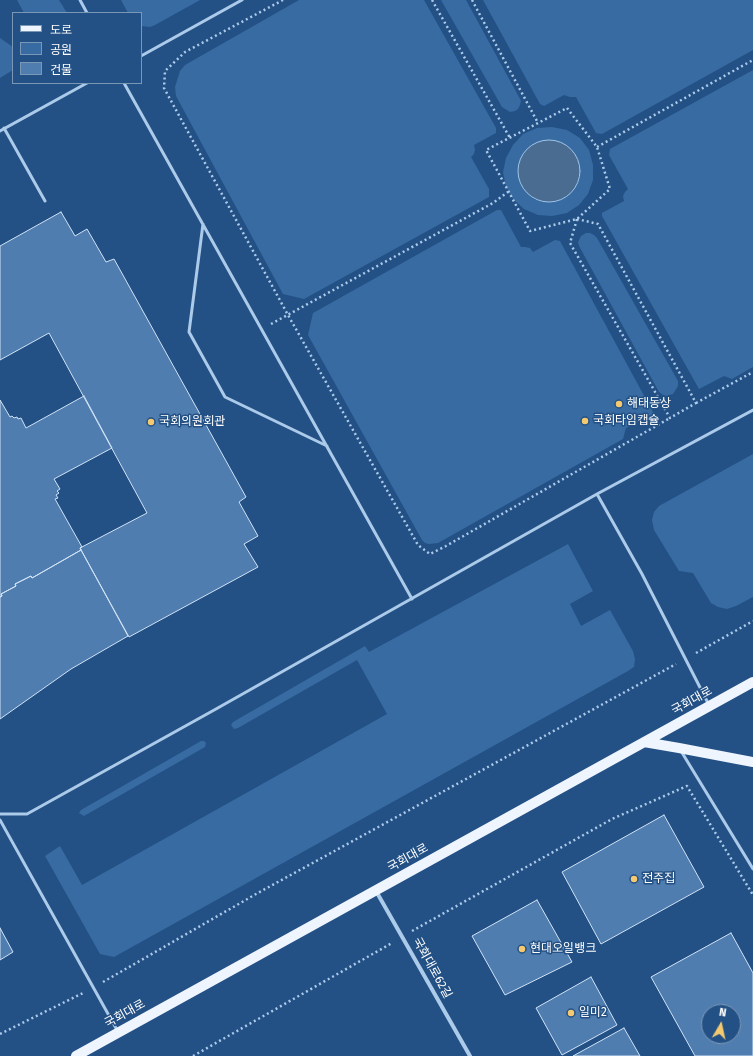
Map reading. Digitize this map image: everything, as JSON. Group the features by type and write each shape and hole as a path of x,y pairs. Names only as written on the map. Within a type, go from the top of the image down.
{"main road":[{"name":"국회대로","path":"76,1056 753,682"},
{"path":"644,742 753,762"}],"street":[{"name":"국회대로62길","path":"376,890 470,1056"}],"lane":[{"path":"80,0 86,12"},
{"path":"142,55 242,0"},
{"path":"0,130 85,84"},
{"path":"125,84 412,599"},
{"path":"4,128 45,201"},
{"path":"203,224 189,332 225,397 326,446"},
{"path":"0,814 27,814 216,710 597,494 753,410"},
{"path":"597,494 642,574 710,706"},
{"path":"679,748 753,869"},
{"path":"0,820 118,1033"}],"path":[{"path":"283,0 185,52 165,71 164,88 288,314 418,545 430,554 753,372"},
{"path":"432,0 510,138"},
{"path":"472,0 538,123"},
{"path":"597,147 753,60"},
{"path":"567,108 597,147 610,189 577,219 530,232 486,150 510,138 567,108"},
{"path":"261,329 493,203 508,192"},
{"path":"577,219 570,243 670,418"},
{"path":"577,219 598,224 696,403"},
{"path":"0,1034 94,988 256,894 753,621"},
{"path":"193,1056 612,819 687,786 753,895"}],"green space":[{"path":"17,0 59,0 66,12 23,12"},
{"path":"121,0 200,0 150,27 142,26 142,12 127,12"},
{"path":"299,0 424,0 496,128 496,133 474,145 474,154 471,157 489,189 489,197 304,299 283,294 176,96 175,87 180,71 185,65"},
{"path":"441,0 466,0 521,101 518,109 510,112 502,107"},
{"path":"483,0 753,0 753,50 602,134 596,133 576,97 564,95 544,106 540,104"},
{"path":"0,38 12,46 12,71 0,78"},
{"path":"753,70 753,367 732,379 724,376 699,389 602,216 602,213 624,201 623,196 628,189 609,155 610,149"},
{"path":"552,127 567,130 580,138 589,150 593,165 593,180 588,194 579,205 567,213 552,216 538,215 524,209 513,199 506,187 503,172 506,158 513,145 523,134 537,128","holes":["552,140 562,143 570,148 576,156 580,166 580,176 577,185 571,193 563,199 554,202 544,202 534,199 526,192 520,183 518,173 519,162 524,153"]},
{"path":"497,210 501,210 521,247 530,248 533,252 555,240 560,241 654,414 626,428 623,439 438,543 429,544 422,540 308,335 313,313"},
{"path":"586,233 590,233 597,238 678,381 678,386 673,394 666,396 659,392 579,246 578,242 581,236"},
{"path":"753,454 753,597 727,609 718,607 711,603 693,573 679,571 654,530 652,520 654,512 659,506"},
{"path":"568,544 593,591 570,604 581,626 610,610 633,651 635,659 634,667 114,957 100,954 45,856 60,846 82,885 387,714 357,660 238,728 234,729 231,725 233,722 365,646 369,652"},
{"path":"201,741 206,743 205,747 84,816 79,813 81,810"}],"shaded area":[{"path":"549,140 561,142 571,149 578,159 580,171 578,183 571,193 561,200 549,202 537,200 527,193 520,183 518,171 520,159 527,149 537,142"}],"building":[{"name":"국회의원회관","path":"61,212 75,236 87,229 106,262 114,259 246,497 239,502 258,536 244,544 258,567 129,637 80,548 147,513 49,333 0,360 0,246"},
{"path":"84,396 112,448 54,479 60,489 57,491 59,493 56,495 58,498 55,499 82,547 80,548 81,550 32,578 31,576 15,584 16,586 1,594 2,596 0,597 0,400 10,417 17,417 18,419 21,418 26,428"},
{"path":"81,550 128,636 71,669 0,719 1,594 16,586 15,584 31,576 32,578"},
{"path":"664,815 704,887 601,944 562,872"},
{"name":"현대오일뱅크","path":"537,900 572,962 505,995 472,936"},
{"path":"0,928 13,952 0,960"},
{"path":"731,933 753,973 753,1056 695,1056 651,977"},
{"path":"591,977 617,1025 562,1055 536,1008"},
{"path":"624,1028 640,1056 573,1056"}],"place":[{"name":"해태동상","path":"619,404"},
{"name":"국회타임캡슐","path":"585,421"},
{"name":"국회의원회관","path":"151,422"},
{"name":"전주집","path":"634,879"},
{"name":"현대오일뱅크","path":"522,949"},
{"name":"일미2","path":"571,1013"}]}
